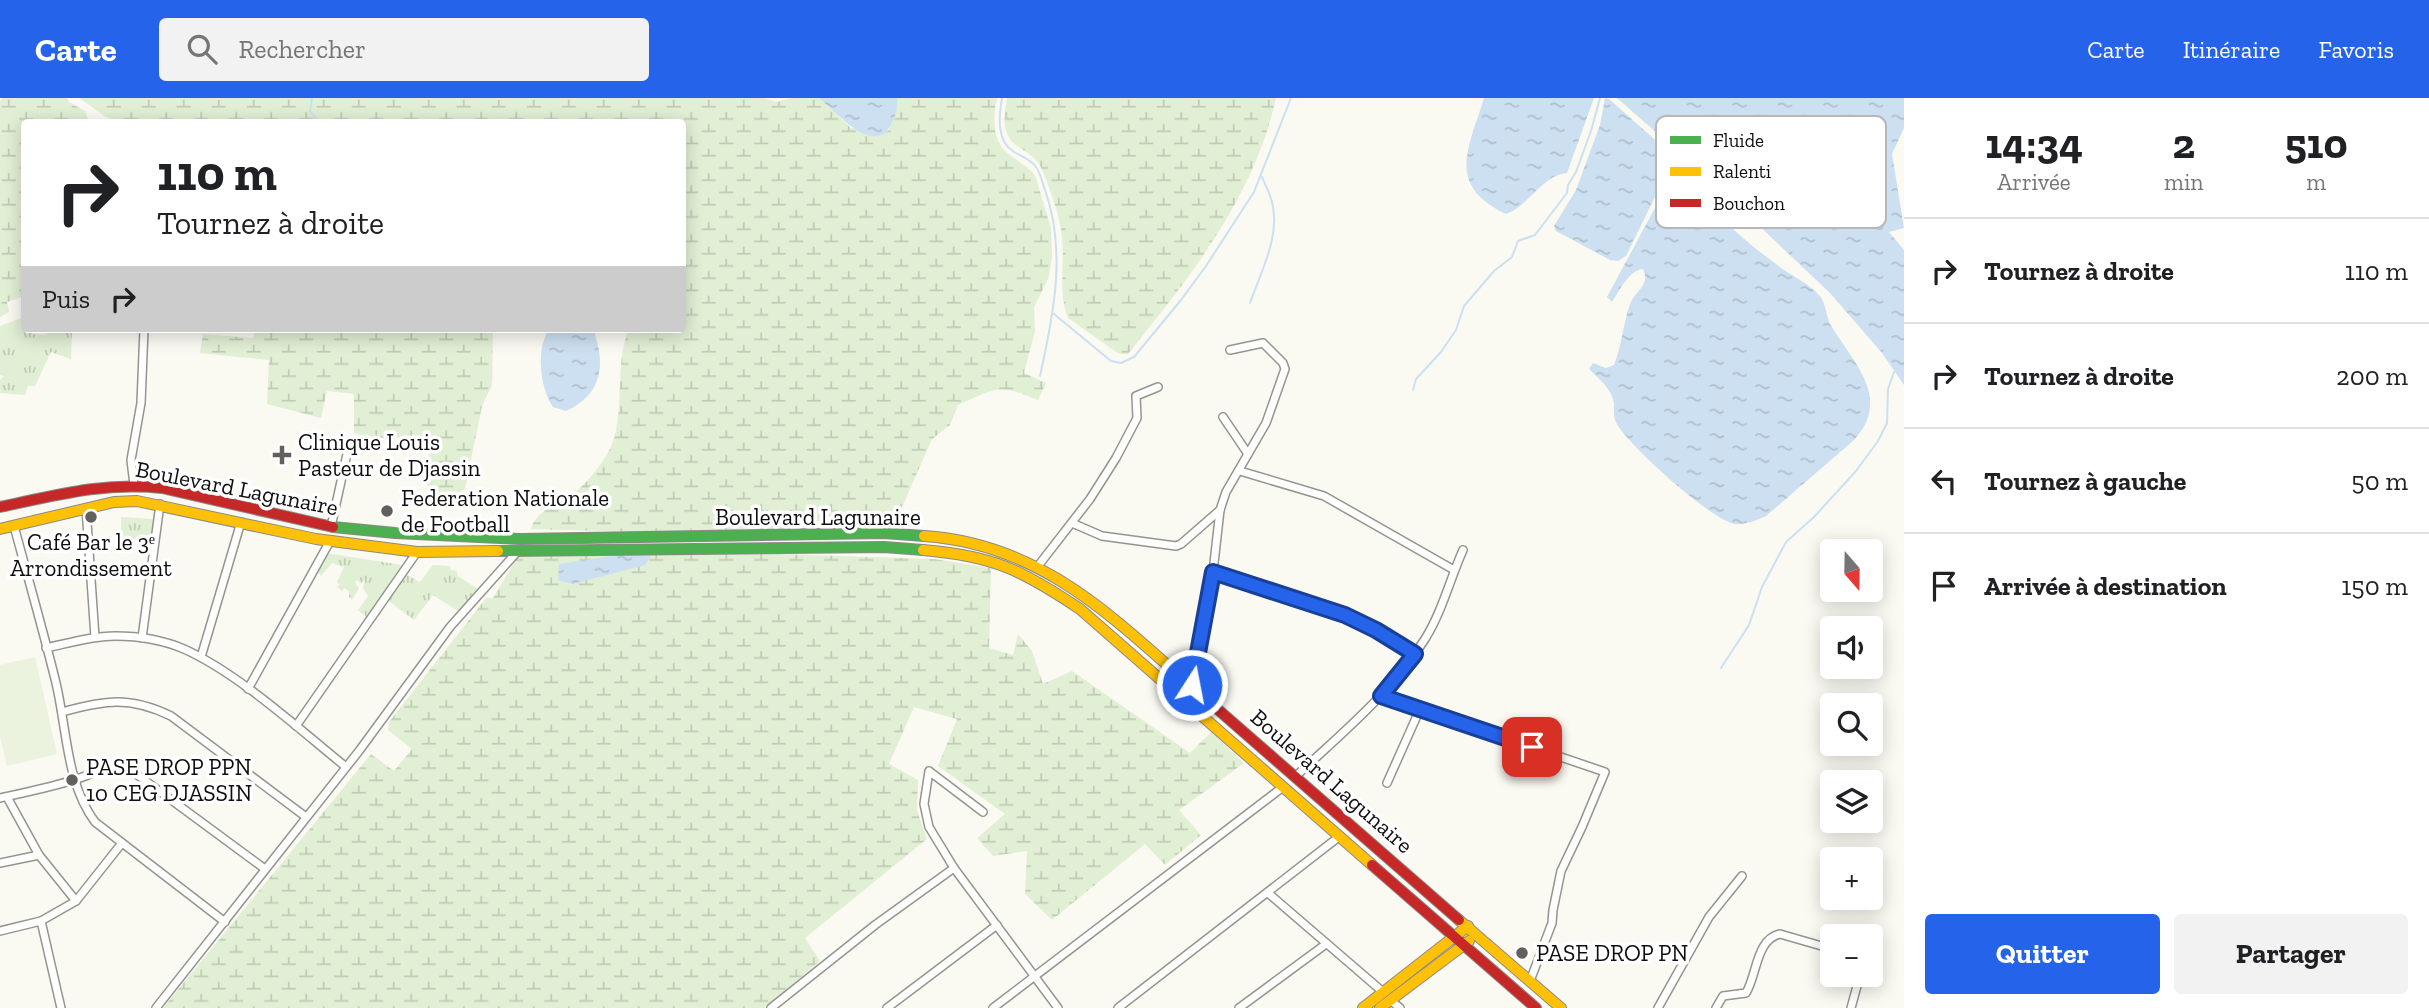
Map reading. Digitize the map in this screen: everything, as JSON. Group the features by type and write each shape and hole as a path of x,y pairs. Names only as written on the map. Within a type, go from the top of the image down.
{"main road":[{"name":"Boulevard Lagunaire","path":"0,507 93,487 134,485 162,488 331,527 395,533 520,539 884,533 967,541 1038,566 1091,599 1561,1008"},
{"name":"Boulevard Lagunaire","path":"0,528 127,501 160,504 330,541 417,552 884,547 941,551 1002,565 1039,581 1080,609 1536,1008"},
{"path":"1380,1008 1387,996 1468,926"},
{"path":"1363,1008 1387,996 1478,934"}],"street":[{"path":"134,485 131,460 141,403 144,333"},
{"path":"1192,685 1213,572 1220,510 1226,492 1266,423 1284,366 1263,343 1230,350"},
{"path":"1038,566 1072,523 1116,458 1137,418 1136,396 1158,387"},
{"path":"1223,417 1248,454"},
{"path":"331,527 347,454"},
{"path":"1240,471 1324,496 1454,570"},
{"path":"142,638 160,504"},
{"path":"86,508 95,637"},
{"path":"1072,523 1102,536 1176,546 1220,510"},
{"path":"201,657 241,523"},
{"path":"14,526 62,712 74,781 88,813 95,822 225,922"},
{"path":"248,689 330,541"},
{"path":"1296,776 1381,696 1415,654 1436,618 1463,550"},
{"path":"296,726 417,552"},
{"path":"156,1008 346,767 450,627 517,552"},
{"path":"1213,572 1345,615 1415,654"},
{"path":"46,648 95,637 142,638 181,648 201,657 248,689 346,767"},
{"path":"1381,696 1605,772 1561,871 1552,923 1530,981"},
{"path":"62,712 104,701 135,704 160,711 171,716 306,817"},
{"path":"1387,783 1420,709"},
{"path":"76,901 39,855 3,797 74,781 98,769 119,766 128,768 265,870"},
{"path":"983,812 929,771 924,804 929,828 954,868 1058,1008"},
{"path":"993,1008 1283,787"},
{"path":"1118,1008 1340,836"},
{"path":"0,931 41,921 76,901 122,843"},
{"path":"0,863 39,855"},
{"path":"771,1008 875,925 954,868"},
{"path":"1658,1008 1709,917 1742,876"},
{"path":"1268,892 1400,1008"},
{"path":"41,921 61,1008"},
{"path":"887,1008 997,925"},
{"path":"1716,1008 1723,996 1729,993 1741,996 1746,993 1764,945 1772,936 1780,934 1820,946"},
{"path":"1239,1008 1326,944"},
{"path":"1851,1008 1857,987"}],"green space":[{"path":"3,98 67,98 85,111 88,119 21,119 21,297 7,302 9,312 0,317 0,101"},
{"path":"79,98 764,98 777,102 791,98 819,98 851,128 888,131 895,117 897,98 997,98 994,118 998,139 1005,151 1035,175 1051,228 1052,258 1048,279 1034,307 1035,331 1024,373 1046,383 1038,400 1014,391 998,390 958,405 950,425 932,439 888,539 531,529 539,516 583,485 609,451 617,422 622,359 628,333 686,333 686,119 106,117"},
{"path":"1007,98 1276,98 1266,134 1236,202 1196,265 1128,354 1115,351 1068,318 1063,299 1063,247 1057,213 1038,163 1010,139 1006,130"},
{"path":"21,318 21,333 72,333 71,359 51,352 35,386 28,386 25,395 0,393 0,380 4,376 0,375 0,326"},
{"path":"254,333 493,333 492,385 482,406 465,489 452,496 437,496 427,485 430,442 411,443 401,437 374,438 354,433 354,394 327,391 321,418 267,404 269,360 200,353 203,334 253,338"},
{"path":"121,517 153,519 151,545 147,545 144,540 121,538"},
{"path":"524,546 934,559 991,568 989,648 1013,655 1018,634 1032,651 1043,684 1072,671 1190,753 1211,732 1244,763 1179,810 1201,835 1165,865 1145,844 1052,920 1025,894 1027,851 993,856 977,838 1005,814 938,766 957,719 914,707 889,764 918,780 917,811 927,839 805,938 820,961 764,1008 163,1008 371,754 394,771 412,749 388,730 389,722 486,598 493,598"},
{"path":"326,553 402,565 366,617 358,610 368,596 363,588 365,580 361,583 356,580 359,588 352,600 349,591 344,588 342,591 337,587 340,585 337,582 344,567 332,563 321,576 318,572"},
{"path":"433,565 450,566 451,570 457,571 458,576 478,589 458,611 433,595 414,620 389,601 407,575 420,582"},
{"path":"35,657 57,754 7,766 0,737 0,665"}],"water":[{"path":"819,98 897,98 897,109 884,134 875,136 854,128"},
{"path":"1484,98 1594,98 1567,173 1550,179 1522,204 1506,214 1487,203 1475,191 1468,178 1468,149"},
{"path":"1605,98 1609,99 1656,141 1656,195 1626,256 1618,261 1610,260 1556,231 1554,226 1576,190 1600,125"},
{"path":"1617,98 1904,98 1904,128 1892,154 1904,228 1889,232 1904,250 1904,385 1882,353 1830,293 1761,228 1886,228 1886,116 1656,116 1656,132"},
{"path":"1656,206 1656,228 1732,228 1820,296 1831,326 1865,381 1870,410 1865,425 1854,440 1766,516 1743,524 1724,519 1708,510 1653,464 1617,424 1611,393 1589,369 1593,363 1606,368 1614,365 1630,304 1644,284 1643,269 1629,277 1612,302 1607,297"},
{"path":"547,333 594,333 597,342 600,366 594,387 588,396 566,411 553,407 545,390 541,356"},
{"path":"630,553 651,556 645,565 573,584 558,580 559,564"}],"waterway":[{"path":"312,98 310,111 317,119"},
{"path":"1002,98 1000,120 1004,141 1014,152 1032,162 1037,169 1051,210 1055,234 1056,281 1040,376"},
{"path":"1054,314 1111,361 1121,363 1134,357 1206,266 1254,192 1291,98"},
{"path":"1413,390 1416,379 1441,352 1456,330 1464,306 1494,271 1512,257 1518,241 1535,235 1567,193 1591,131 1600,98"},
{"path":"1250,303 1268,256 1273,231 1272,203 1262,177"},
{"path":"1721,668 1749,625 1762,587 1786,542 1814,517 1856,471 1878,441 1887,423 1888,389 1894,372"}],"traffic: fast":[{"path":"333,527 520,539 884,533 924,536"},
{"path":"498,551 884,547 923,550"}],"traffic: slow":[{"path":"0,529 114,502 137,501 316,539 417,552 498,551"},
{"path":"924,536 968,542 1008,554 1045,572 1112,617 1207,700"},
{"path":"923,550 969,556 1006,567 1041,584 1080,609 1372,865"},
{"path":"1459,920 1561,1008"},
{"path":"1363,1008 1468,926"},
{"path":"1380,1008 1469,941"}],"traffic: jam":[{"path":"0,507 100,488 162,488 333,527"},
{"path":"1207,700 1459,920"},
{"path":"1372,865 1536,1008"}],"place":[{"name":"Clinique Louis Pasteur de Djassin","path":"282,455"},
{"name":"Federation Nationale de Football","path":"387,511"},
{"name":"Café Bar le 3ᵉ Arrondissement","path":"91,517"},
{"name":"PASE DROP PPN 10 CEG DJASSIN","path":"72,780"},
{"name":"PASE DROP PN","path":"1522,953"}],"route":[{"path":"1192,685 1213,572 1345,615 1415,654 1381,696 1532,747"}]}
